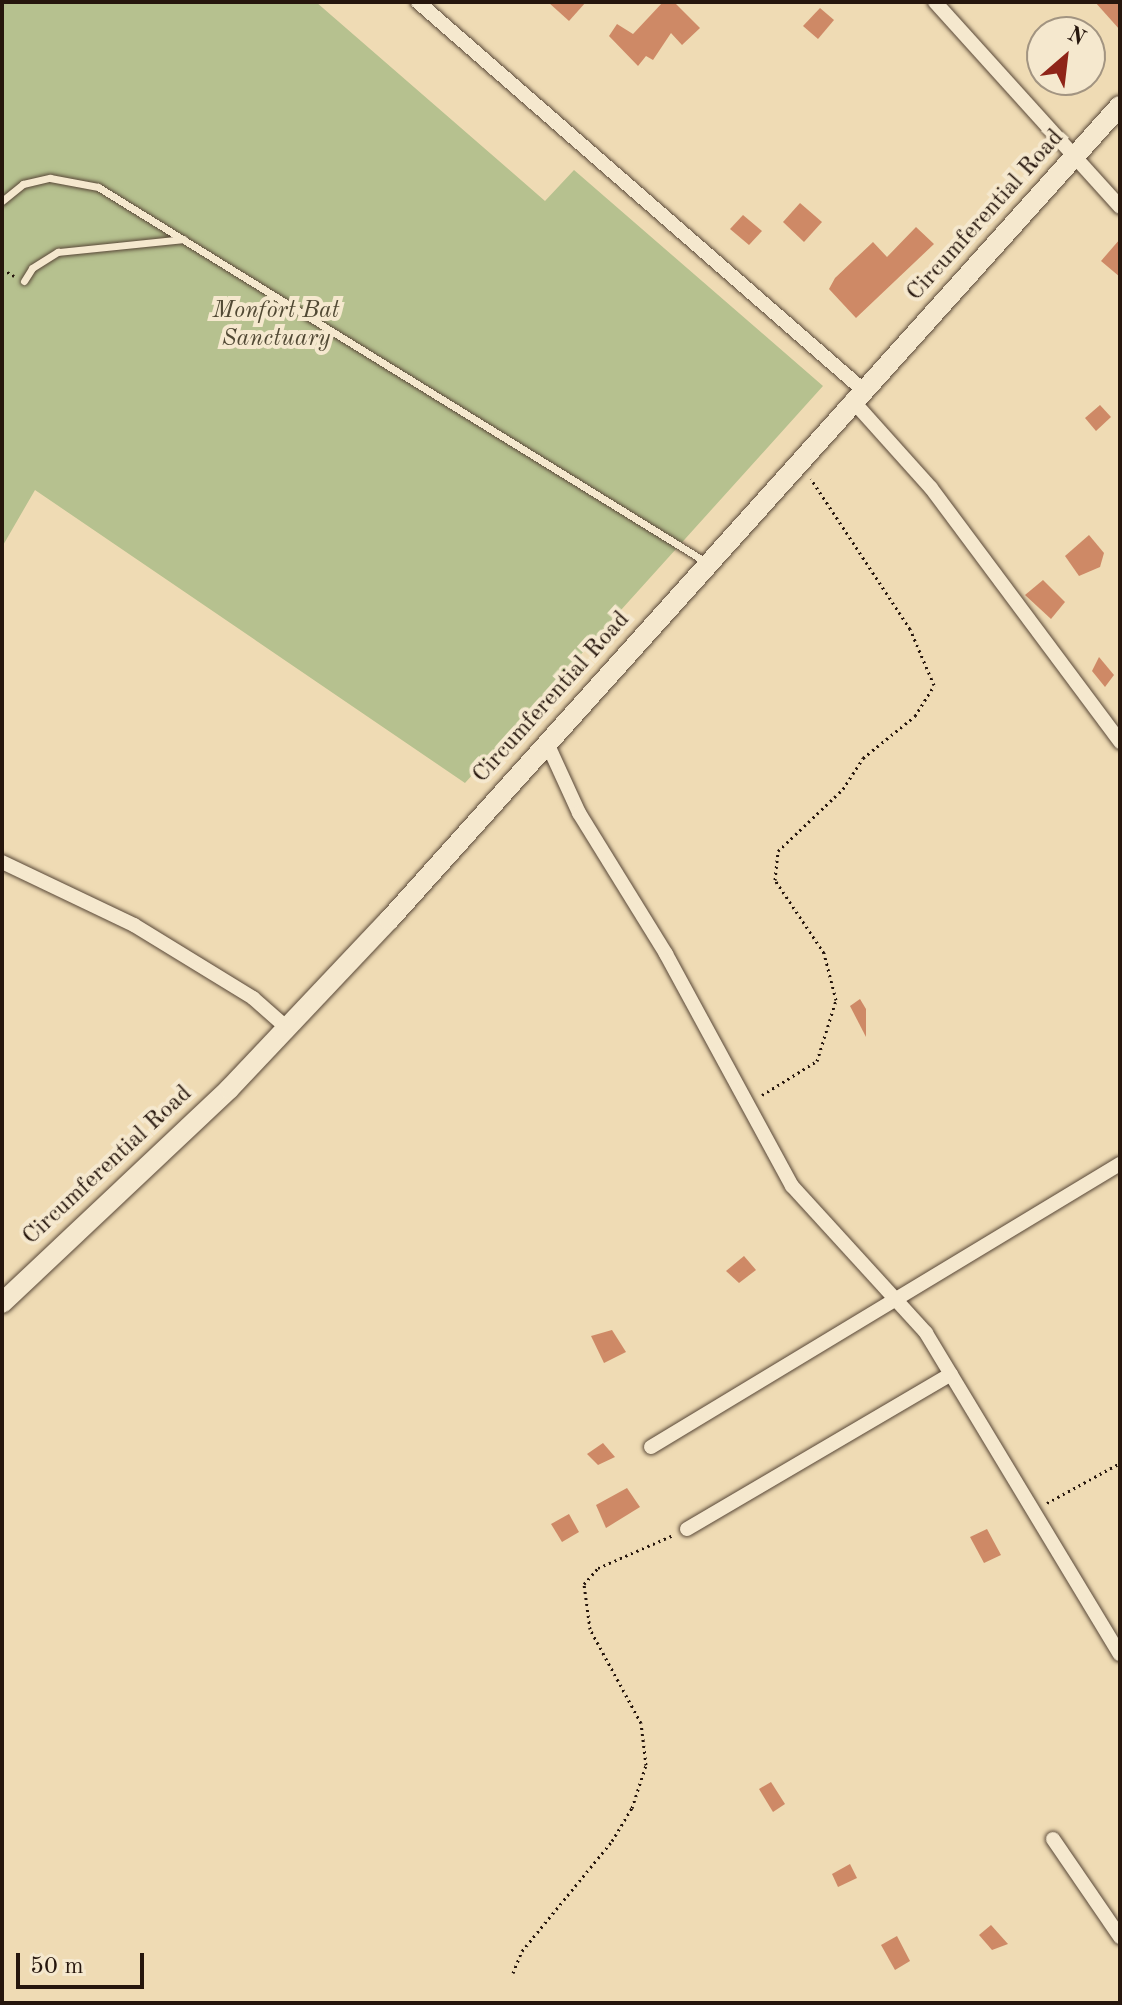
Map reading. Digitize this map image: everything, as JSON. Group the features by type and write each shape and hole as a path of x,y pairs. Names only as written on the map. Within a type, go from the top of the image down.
{"main road":[{"name":"Circumferential Road","path":"2,1303 287,1028 1120,106"}],"street":[{"path":"418,2 857,395 931,488 1120,742"},
{"path":"935,2 1072,161 1120,207"},
{"path":"547,743 579,813 803,1203 900,1298 951,1374 1120,1654"},
{"path":"2,862 134,925 253,998 287,1028"},
{"path":"651,1447 1120,1164"},
{"path":"687,1529 951,1374"},
{"path":"1053,1839 1120,1937"}],"lane":[{"path":"2,201 23,184 71,178 185,239 707,563"},
{"path":"24,281 32,268 58,252 185,239"}],"path":[{"path":"748,1103 817,1061 836,1000 824,953 775,880 778,851 843,789 863,758 915,716 934,685 910,629 798,460"},
{"path":"1034,1510 1120,1463"},
{"path":"513,1973 522,1951 612,1841 632,1808 646,1765 641,1723 590,1629 584,1584 598,1568 687,1529"}],"green space":[{"name":"Monfort Bat Sanctuary","path":"2,2 316,2 545,201 574,170 823,386 465,783 35,490 2,547"}],"building":[{"path":"548,2 586,2 569,21"},
{"path":"663,2 674,2 700,28 682,45 671,33 653,60 646,56 638,66 609,36 617,24 633,34"},
{"path":"1095,2 1120,2 1120,30"},
{"path":"820,8 834,20 818,39 803,26"},
{"path":"800,203 822,222 804,242 783,222"},
{"path":"743,215 762,231 749,245 730,229"},
{"path":"916,227 934,244 856,318 829,289 835,278 873,242 887,257"},
{"path":"1120,239 1120,277 1101,261"},
{"path":"1100,405 1111,417 1096,431 1085,418"},
{"path":"1089,535 1104,553 1100,567 1079,576 1065,556"},
{"path":"1043,580 1065,602 1051,619 1025,595"},
{"path":"1099,657 1114,675 1105,687 1092,671"},
{"path":"860,999 866,1009 866,1037 850,1006"},
{"path":"744,1256 756,1270 739,1283 726,1271"},
{"path":"612,1330 626,1352 604,1363 591,1336"},
{"path":"603,1443 615,1457 598,1465 587,1454"},
{"path":"627,1488 640,1507 606,1528 596,1505"},
{"path":"569,1514 579,1532 562,1542 551,1524"},
{"path":"987,1529 1001,1555 984,1563 970,1537"},
{"path":"771,1782 785,1804 773,1812 759,1789"},
{"path":"850,1864 857,1878 838,1887 832,1874"},
{"path":"991,1925 1008,1944 992,1950 979,1935"},
{"path":"897,1936 910,1961 895,1970 881,1945"}]}
